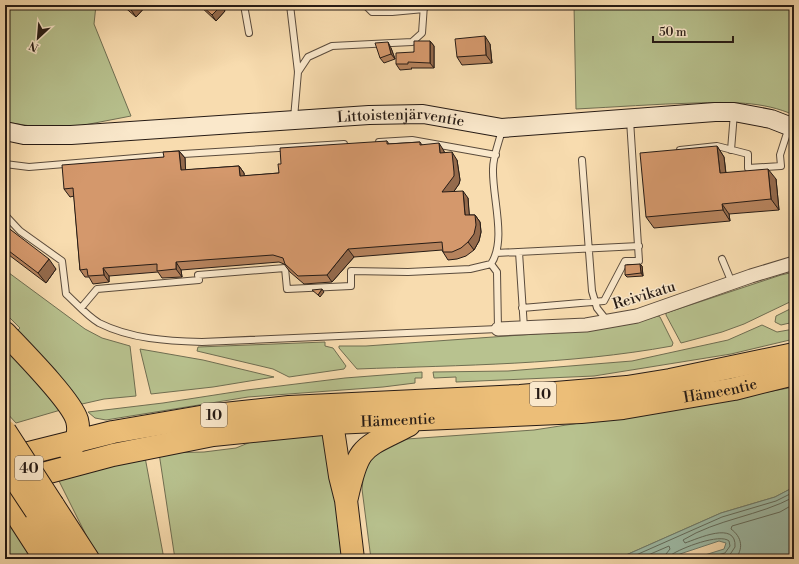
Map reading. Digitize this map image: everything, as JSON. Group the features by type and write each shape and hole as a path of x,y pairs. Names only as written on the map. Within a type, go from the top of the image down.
{"highway":[{"path":"5,333 74,421 58,468"},
{"name":"Hämeentie","path":"5,459 74,421 206,416 320,405 520,396 627,387 670,380 794,354"},
{"name":"Hämeentie","path":"5,484 58,468 163,444 213,435 332,423 514,417 623,408 734,389 794,374"},
{"path":"320,405 332,423 340,476 346,500 353,559"},
{"path":"346,500 355,464 359,455 366,447 377,439 417,420"},
{"name":"40","path":"5,431 36,511 88,559"},
{"name":"40","path":"5,464 66,559"},
{"path":"5,498 36,511 45,559"}],"street":[{"name":"Littoistenjärventie","path":"5,131 24,135 71,135 369,115 423,114 502,128 630,120 715,112 734,112 754,115 792,126"},
{"name":"Reivikatu","path":"498,330 608,322 637,316 794,263"}],"lane":[{"path":"244,5 248,33"},
{"path":"290,5 298,72 294,121"},
{"path":"298,72 308,57 332,46 412,42 422,33 424,7 392,12 372,12 365,5"},
{"path":"731,150 734,112"},
{"path":"522,308 604,301 625,261 639,261 630,120"},
{"path":"673,150 717,146 748,154 748,168 781,166 780,155 784,136 792,126"},
{"path":"491,264 496,253 498,238 493,168 502,128"},
{"path":"372,142 412,140 496,155"},
{"path":"5,164 29,167 183,154 349,144"},
{"path":"582,160 592,291 597,308 608,322"},
{"path":"5,215 20,231 62,261 66,294 98,322 128,334 174,341 202,342 498,330 496,272 491,264"},
{"path":"496,253 639,246"},
{"path":"519,252 524,328"},
{"path":"722,259 732,283"},
{"path":"81,308 97,289 199,280 198,275 285,268 287,289 294,289 351,286 351,271 470,269 491,264"}],"green space":[{"path":"5,5 96,5 94,24 131,116 74,127 31,126 5,122"},
{"path":"574,5 794,5 794,115 770,107 746,103 680,103 576,109"},
{"path":"5,270 85,329 102,338 130,346 136,396 104,399 82,404 69,395 16,332 20,328 5,313"},
{"path":"794,272 794,300 744,324 722,332 681,343 666,315 666,313"},
{"path":"794,307 794,322 781,325 775,322 776,316"},
{"path":"658,316 660,317 673,343 672,346 594,357 515,363 357,369 339,348 339,346 366,346 592,330 624,325"},
{"path":"762,325 777,332 794,329 794,339 731,354 594,376 456,382 456,377 434,378 433,372 508,371 632,361 728,340"},
{"path":"5,342 64,409 16,423 5,411"},
{"path":"325,342 325,346 333,348 346,366 344,369 289,377 273,369 197,351 198,347"},
{"path":"140,349 203,360 274,377 213,387 151,394"},
{"path":"422,372 422,378 415,378 415,383 383,387 248,397 106,420 95,418 88,412 345,378"},
{"path":"794,387 794,487 775,497 721,513 617,559 371,559 362,489 364,471 372,455 384,445 407,439 534,430 703,404"},
{"path":"327,433 344,559 175,559 159,453 204,452 236,448 258,439"},
{"path":"145,457 164,559 102,559 89,541 57,477"},
{"path":"5,512 36,559 5,559"}],"water":[{"path":"794,487 794,559 692,559 724,549 726,543 719,541 680,554 671,559 617,559 721,513 775,497"}],"building":[{"path":"201,5 222,5 212,15"},
{"path":"485,36 486,55 457,57 455,39"},
{"path":"414,41 430,41 430,63 408,62 408,64 396,64 396,53 414,52"},
{"path":"388,42 391,54 380,58 375,43"},
{"path":"387,141 387,144 420,142 420,145 439,143 440,153 452,152 454,176 442,192 463,191 465,215 475,215 476,225 474,234 461,248 452,252 443,252 442,242 348,249 327,275 298,276 285,264 283,258 273,255 176,262 176,269 157,271 157,264 103,268 104,275 88,276 87,269 80,270 73,188 64,189 62,165 164,157 163,152 179,151 181,170 239,166 240,176 279,173 278,164 281,164 280,148"},
{"path":"717,146 720,173 768,169 771,199 722,204 723,210 646,217 640,153"},
{"path":"5,225 49,259 38,273 5,248"},
{"path":"640,264 641,273 625,275 625,265"},
{"path":"322,289 318,295 312,290"}]}
